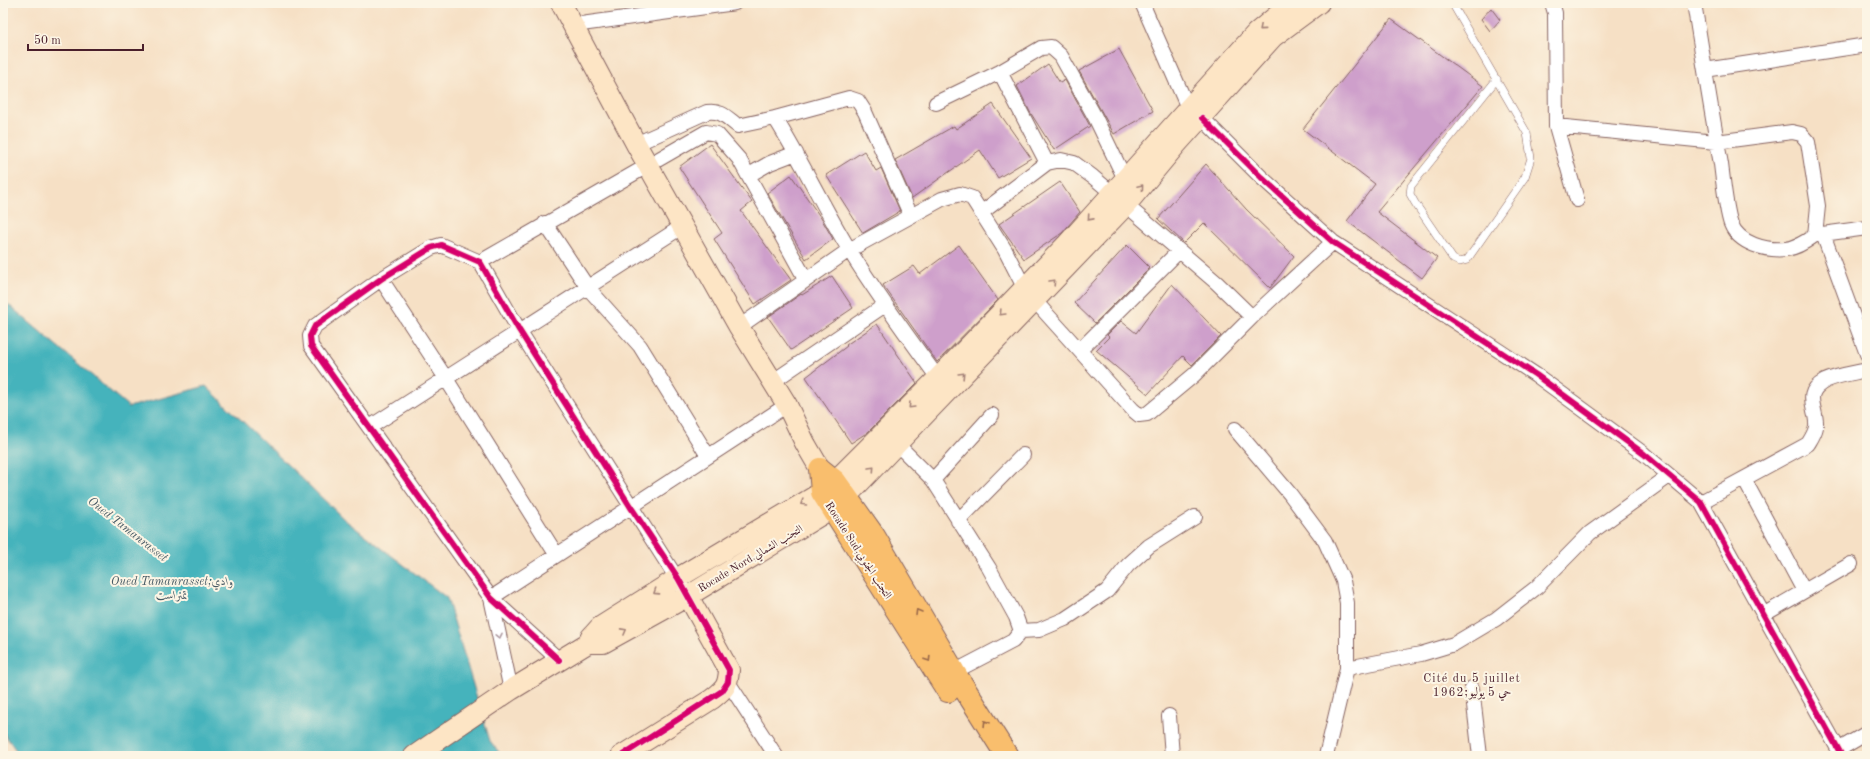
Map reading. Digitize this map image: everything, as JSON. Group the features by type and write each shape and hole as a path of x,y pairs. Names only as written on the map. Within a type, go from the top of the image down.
{"main road":[{"name":"Rocade Sud,التجنب الجنوبي","path":"831,490 853,539 947,676 1007,756"},
{"name":"Rocade Sud,التجنب الجنوبي","path":"947,676 990,756"}],"street":[{"path":"561,3 636,144 649,164 739,326 787,405 805,443 831,490"},
{"path":"574,25 735,3"},
{"path":"1142,3 1195,113 1261,177 1333,242 1536,375 1644,454 1701,502 1840,753 1867,733"},
{"path":"1195,113 1256,32 1292,3"},
{"path":"831,490 896,443 1195,113 1273,37 1319,3"},
{"path":"1552,3 1555,13 1556,126 1577,200"},
{"path":"1694,3 1716,142 1732,224 1741,238 1748,243 1767,248 1786,249 1804,243 1819,234 1867,228"},
{"path":"1705,70 1867,45"},
{"path":"936,103 1000,72 1041,48 1051,47 1061,56 1095,117 1121,193"},
{"path":"1000,72 1047,163"},
{"path":"636,144 707,112 715,111 722,113 738,126 775,118 849,98 858,101 865,112 910,216"},
{"path":"775,118 796,153 849,250 885,305 938,378"},
{"path":"1556,126 1716,142 1792,132 1801,134 1808,142 1812,160 1818,206 1819,234 1867,354"},
{"path":"480,262 545,223 706,132 717,134 739,159 750,175 806,280"},
{"path":"750,175 770,163 796,153"},
{"path":"981,213 1047,163 1061,160 1074,163 1093,177 1121,193 1178,251 1217,283 1252,317"},
{"path":"739,326 849,250 942,199 960,194 972,198 1005,250 1030,295 1133,410 1139,415 1147,414 1194,375 1252,317 1333,242"},
{"path":"545,223 588,288 640,346 708,456"},
{"path":"370,427 445,377 684,226"},
{"path":"559,660 491,598 311,346 310,336 315,326 381,279 431,248 441,245 480,262 519,330 630,506 678,578 729,670 728,682 722,692 621,756"},
{"path":"1080,350 1178,251"},
{"path":"381,279 445,377 556,554"},
{"path":"831,490 938,378 1030,295"},
{"path":"772,382 885,305"},
{"path":"1701,502 1808,444 1816,427 1812,394 1826,380 1867,370"},
{"path":"491,598 556,554 787,405"},
{"path":"934,480 992,416"},
{"path":"1235,429 1290,494 1325,541 1344,581 1347,603 1347,668 1326,756"},
{"path":"896,443 934,480 958,521 989,568 1016,617 1021,631"},
{"path":"958,521 1023,455"},
{"path":"1347,668 1421,654 1454,644 1496,619 1537,587 1590,533 1669,476"},
{"path":"1744,479 1804,591"},
{"name":"Rocade Nord,التجنب الشمالي","path":"588,643 600,627 678,578 831,490"},
{"name":"Rocade Nord,التجنب الشمالي","path":"414,756 511,690 588,643 603,643 688,596 831,490"},
{"path":"947,676 1013,641 1021,631 1039,630 1065,619 1107,591 1128,565 1149,546 1195,517"},
{"path":"1763,615 1850,564"},
{"path":"491,598 511,690"},
{"path":"728,682 776,756"},
{"path":"1472,688 1480,756"},
{"path":"1169,716 1172,756"}],"lane":[{"path":"1452,3 1497,79 1527,133 1531,158 1525,177 1467,260 1459,262 1453,259 1415,203 1410,194 1411,186 1497,79"}],"water":[{"name":"Oued Tamanrasset;وادي تمنراست","path":"3,300 129,407 206,386 345,520 447,598 490,741 502,756 20,756 3,732"}],"building":[{"path":"1491,8 1500,20 1490,31 1481,19"},
{"path":"1391,19 1483,86 1377,212 1437,258 1422,278 1347,221 1375,184 1303,129"},
{"path":"1119,49 1153,111 1114,134 1079,71"},
{"path":"1048,64 1060,83 1065,80 1090,126 1054,150 1030,112 1017,86"},
{"path":"993,104 1031,158 998,178 980,150 912,198 895,160 954,126 956,129"},
{"path":"710,144 752,202 741,211 791,280 755,304 714,239 722,233 679,167"},
{"path":"864,151 876,171 881,168 900,211 863,233 826,175"},
{"path":"1206,164 1246,209 1294,256 1270,288 1204,223 1184,243 1158,219"},
{"path":"791,175 821,218 833,239 806,259 767,193"},
{"path":"1060,182 1080,212 1062,233 1024,259 999,224"},
{"path":"959,245 998,300 937,362 883,285 914,266 920,274"},
{"path":"1127,245 1150,268 1095,323 1074,303"},
{"path":"832,276 853,308 791,350 768,317 801,294 802,295"},
{"path":"1172,284 1221,336 1192,365 1183,356 1148,394 1096,350 1109,337 1107,335 1121,321 1136,333"},
{"path":"877,324 917,383 868,432 851,443 806,377 847,346 846,345"}],"cycle path":[{"path":"1202,118 1261,177 1333,242 1536,375 1644,454 1701,502 1842,756"},
{"path":"559,660 491,598 311,346 310,336 315,326 381,279 431,248 441,245 480,262 519,330 630,506 678,578 729,670 728,682 722,691 621,756"}],"district":[{"name":"Cité du 5 juillet 1962;حي 5 يوليو","path":"1472,685"}],"water label":[{"name":"Oued Tamanrasset","path":"128,529"}]}
